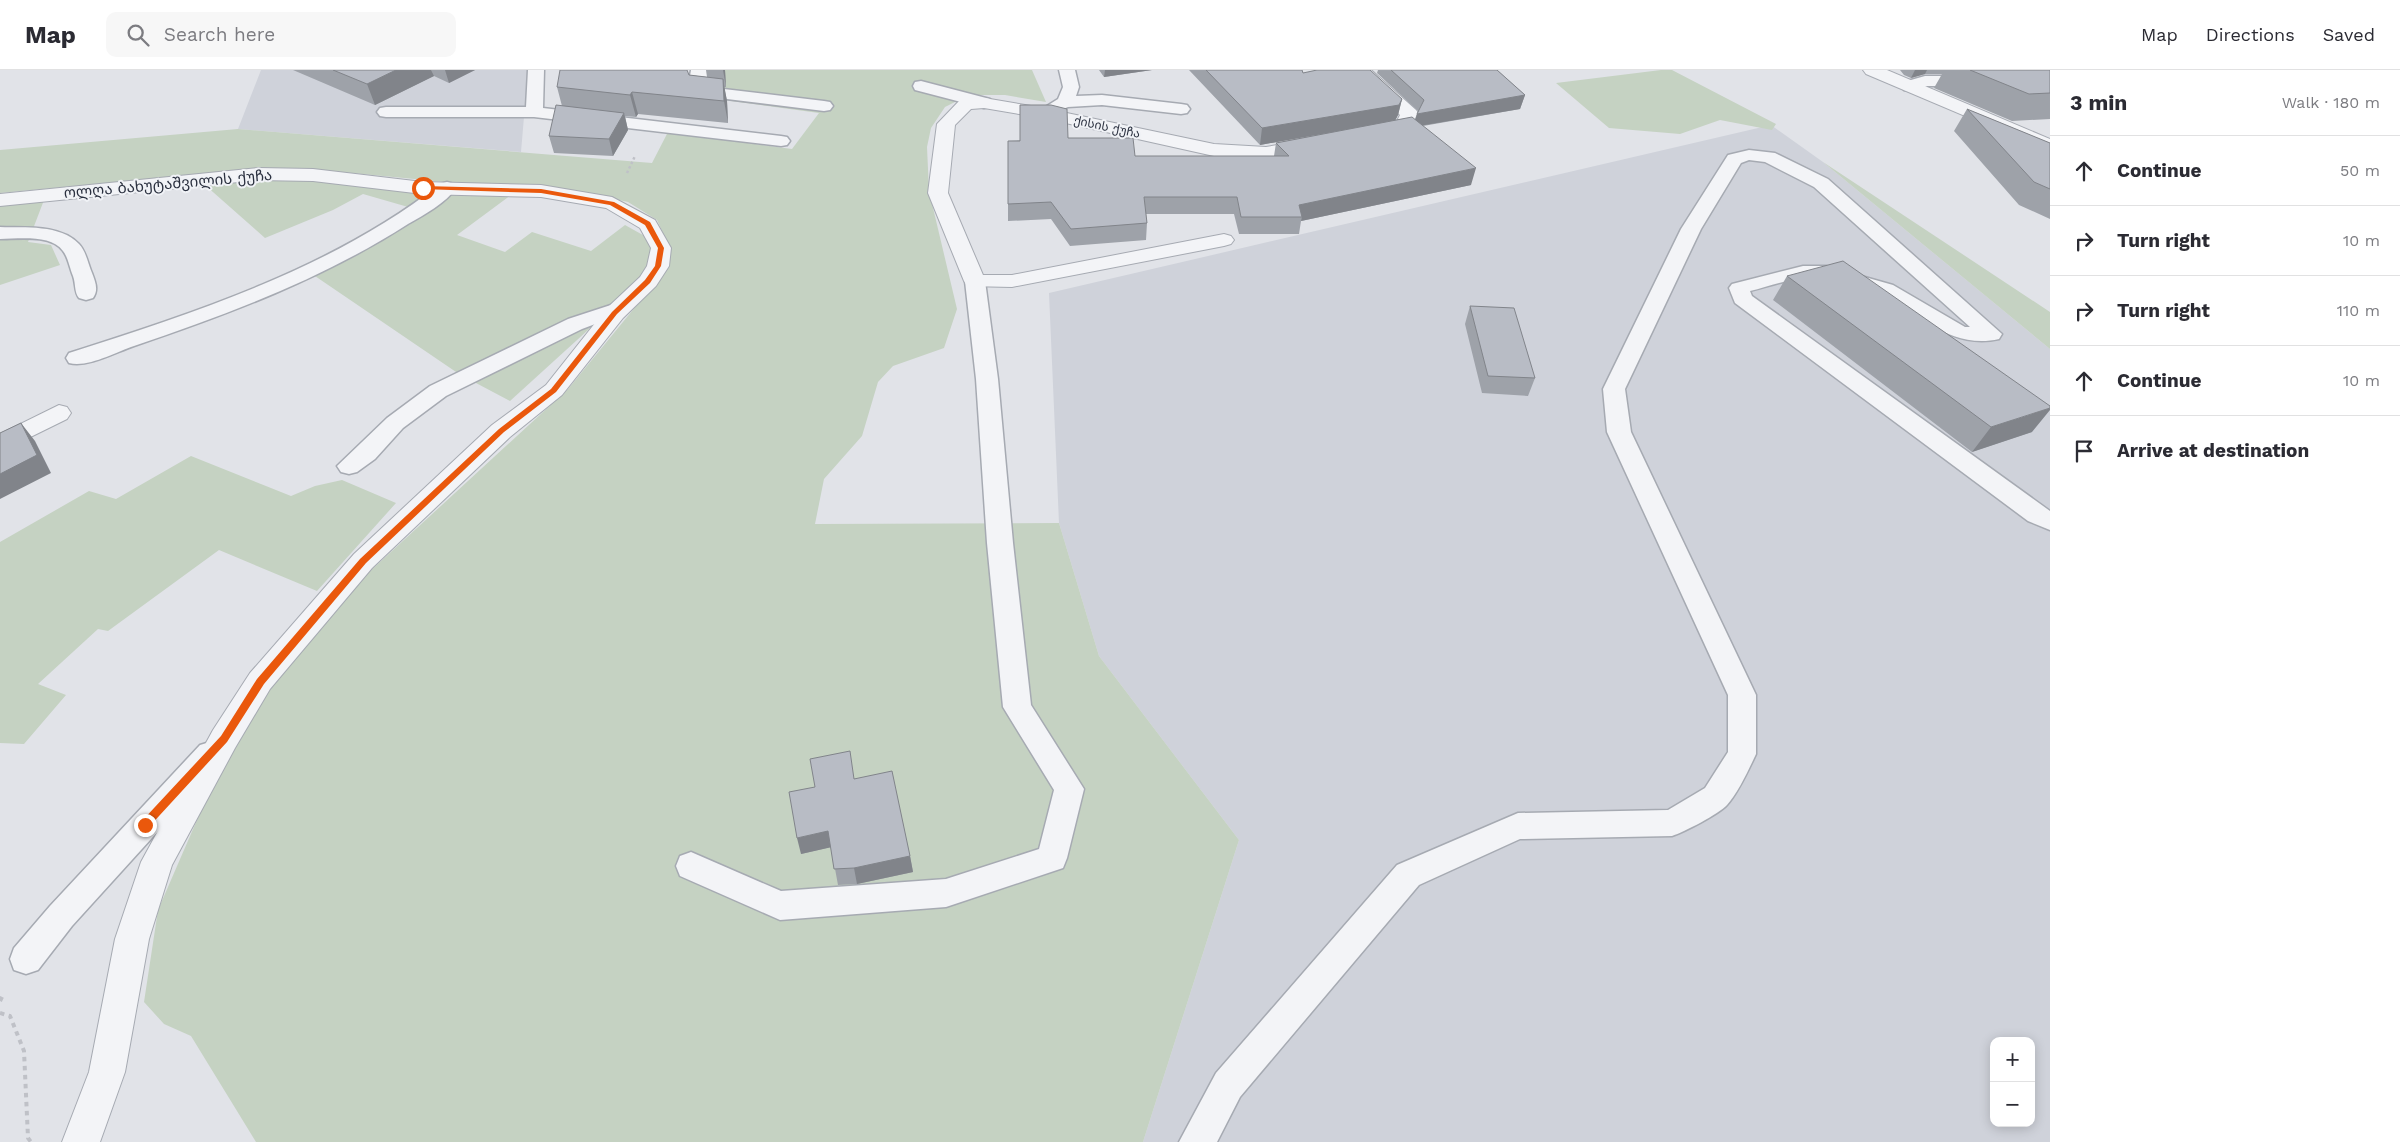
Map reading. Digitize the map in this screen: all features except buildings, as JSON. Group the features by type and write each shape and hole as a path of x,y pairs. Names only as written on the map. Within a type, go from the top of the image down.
{"street":[{"path":"1362,70 1410,114 1403,127 1364,134"},
{"path":"1872,70 2050,146"},
{"name":"ქისის ქუჩა","path":"975,282 938,193 946,124 966,104 984,102 1044,113 1214,150 1266,153 1325,142"},
{"name":"ოლღა ბახუტაშვილის ქუჩა","path":"0,200 258,174 313,175 423,188 541,191 612,204 648,224 661,248 658,266 648,282 620,308 554,390 502,430 363,561 260,681 224,739 157,862 132,938 107,1072 81,1142"},
{"path":"975,282 1012,281 1224,240"},
{"path":"0,444 58,413"}],"lane":[{"path":"534,112 536,70"},
{"path":"700,70 697,82 700,91 824,106"},
{"path":"1065,102 1071,86 1067,70"},
{"path":"1910,86 1925,81 1992,82"},
{"path":"922,86 984,102"},
{"path":"1044,113 1065,102 1102,100 1181,109"},
{"path":"386,112 534,112 781,140"},
{"path":"1197,1142 1228,1085 1408,875 1518,826 1672,823 1716,797 1742,754 1742,695 1619,432 1614,389 1691,229 1734,159 1750,154 1769,157 1821,183 1991,334 1960,333 1886,290 1826,272 1803,272 1739,288 1742,299 2029,509 2050,521"},
{"path":"77,358 190,321 258,295 386,231 421,209 447,188"},
{"path":"0,233 42,234 60,239 72,248 86,284 86,294"},
{"path":"691,866 780,906 946,893 1052,858 1069,788 1017,707 975,282"},
{"path":"350,466 367,453 395,423 438,392 575,324 620,308"},
{"path":"26,959 61,916 224,739"}],"path":[{"path":"627,174 638,149"},
{"path":"0,1012 10,1016 24,1051 28,1138 31,1142"}],"shaded area":[{"path":"261,70 528,70 521,152 238,129"},
{"path":"1771,125 1823,162 2050,349 2050,1142 1143,1142 1239,840 1099,656 1059,523 1049,293"}],"green space":[{"path":"720,70 1032,70 1046,102 1005,95 969,95 945,107 931,128 927,147 929,191 957,309 944,348 893,366 878,382 862,436 824,479 815,524 1059,523 1099,656 1239,840 1143,1142 256,1142 191,1036 164,1024 144,1002 158,910 213,783 258,702 355,585 568,389 650,289 668,244 657,220 628,202 580,191 543,187 456,183 300,168 268,168 0,193 0,150 238,129 652,163 668,132 792,149 819,113 709,98"},
{"path":"1672,70 1776,124 1772,130 1720,120 1680,134 1609,128 1556,83"},
{"path":"1823,162 2050,312 2050,349"},
{"path":"260,179 294,179 431,193 415,209 363,194 333,210 265,238 205,185"},
{"path":"449,195 511,195 457,235 505,252 532,232 591,251 625,225 650,239 652,247 651,261 632,290 510,401 459,374 312,274"},
{"path":"44,200 28,242 51,245 60,265 0,285 0,204"},
{"path":"191,456 291,496 315,486 342,480 396,503 317,591 219,550 108,631 98,629 38,684 66,695 24,744 0,743 0,542 89,491 116,499"}],"route":[{"path":"145,825 224,739 260,681 363,561 502,430 554,390 615,313 648,282 658,266 661,248 648,224 612,204 541,191 423,188"}]}
